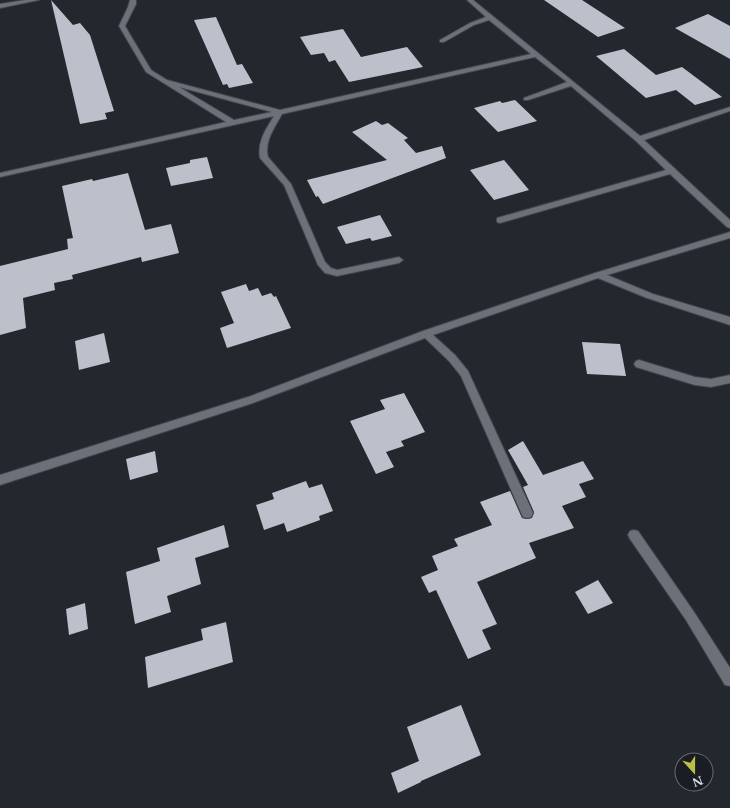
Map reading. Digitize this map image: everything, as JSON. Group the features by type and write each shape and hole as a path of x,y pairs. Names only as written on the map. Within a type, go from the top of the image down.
{"street":[{"path":"0,6 36,0"},
{"path":"133,0 132,8 122,22 122,26 148,71 234,123"},
{"path":"470,0 639,139 671,171 730,225"},
{"path":"442,41 472,24 490,18"},
{"path":"0,175 535,55"},
{"path":"164,81 280,112"},
{"path":"526,99 572,83"},
{"path":"639,139 730,109"},
{"path":"280,112 265,140 262,152 264,158 287,184 323,267 328,271 337,273 399,260"},
{"path":"500,220 671,171"},
{"path":"0,480 253,399 426,334 598,275 730,235"},
{"path":"598,275 650,296 730,322"},
{"path":"426,334 452,358 465,374 527,513"},
{"path":"639,364 694,381 711,383 730,379"},
{"path":"634,535 690,616 730,680"}],"building":[{"path":"51,0 73,25 80,23 90,35 114,111 105,113 107,119 80,124"},
{"path":"544,0 582,0 625,28 598,37"},
{"path":"708,14 730,26 730,59 675,28"},
{"path":"216,17 237,65 242,64 253,83 229,88 227,84 223,85 194,20"},
{"path":"343,29 361,57 407,47 423,67 349,82 335,60 329,62 324,53 311,55 300,37"},
{"path":"624,49 656,75 682,67 722,97 695,105 676,90 646,98 596,56"},
{"path":"515,100 537,121 498,132 474,108 500,101 502,103"},
{"path":"376,121 382,125 388,123 408,138 404,140 416,153 442,146 446,158 323,204 318,196 316,197 307,180 387,160 352,132"},
{"path":"207,157 213,178 171,186 166,168 190,163 190,160"},
{"path":"504,160 529,190 494,200 470,170"},
{"path":"128,173 145,230 171,224 179,253 142,262 141,257 72,275 73,279 54,283 55,290 23,298 26,328 0,335 0,266 68,249 67,239 73,238 62,186"},
{"path":"380,215 392,236 372,241 370,238 346,244 337,227"},
{"path":"246,284 249,291 258,288 262,296 271,293 274,297 276,296 291,328 227,348 220,328 234,323 221,292"},
{"path":"104,333 110,362 79,370 75,341"},
{"path":"582,342 620,344 626,376 587,374"},
{"path":"404,393 425,432 401,441 404,446 386,452 394,467 376,474 350,421 385,409 380,400"},
{"path":"523,441 543,475 583,461 594,479 579,484 586,497 562,506 574,528 529,543 536,558 477,582 497,624 482,630 491,649 468,659 436,590 429,593 421,577 438,570 432,556 458,546 454,539 492,525 480,502 510,491 522,518 532,518 534,512 523,487 528,485 508,450"},
{"path":"155,451 158,472 130,480 126,459"},
{"path":"306,481 309,488 322,484 333,511 319,516 320,520 287,532 284,523 264,530 256,505 274,499 272,493"},
{"path":"224,525 229,547 195,558 201,584 167,596 171,612 135,624 126,572 160,561 157,548"},
{"path":"598,580 613,603 588,614 575,592"},
{"path":"85,603 88,629 69,635 66,609"},
{"path":"226,622 233,662 148,688 145,657 203,640 201,629"},
{"path":"461,705 481,755 421,781 398,793 391,773 419,761 407,727"}]}
